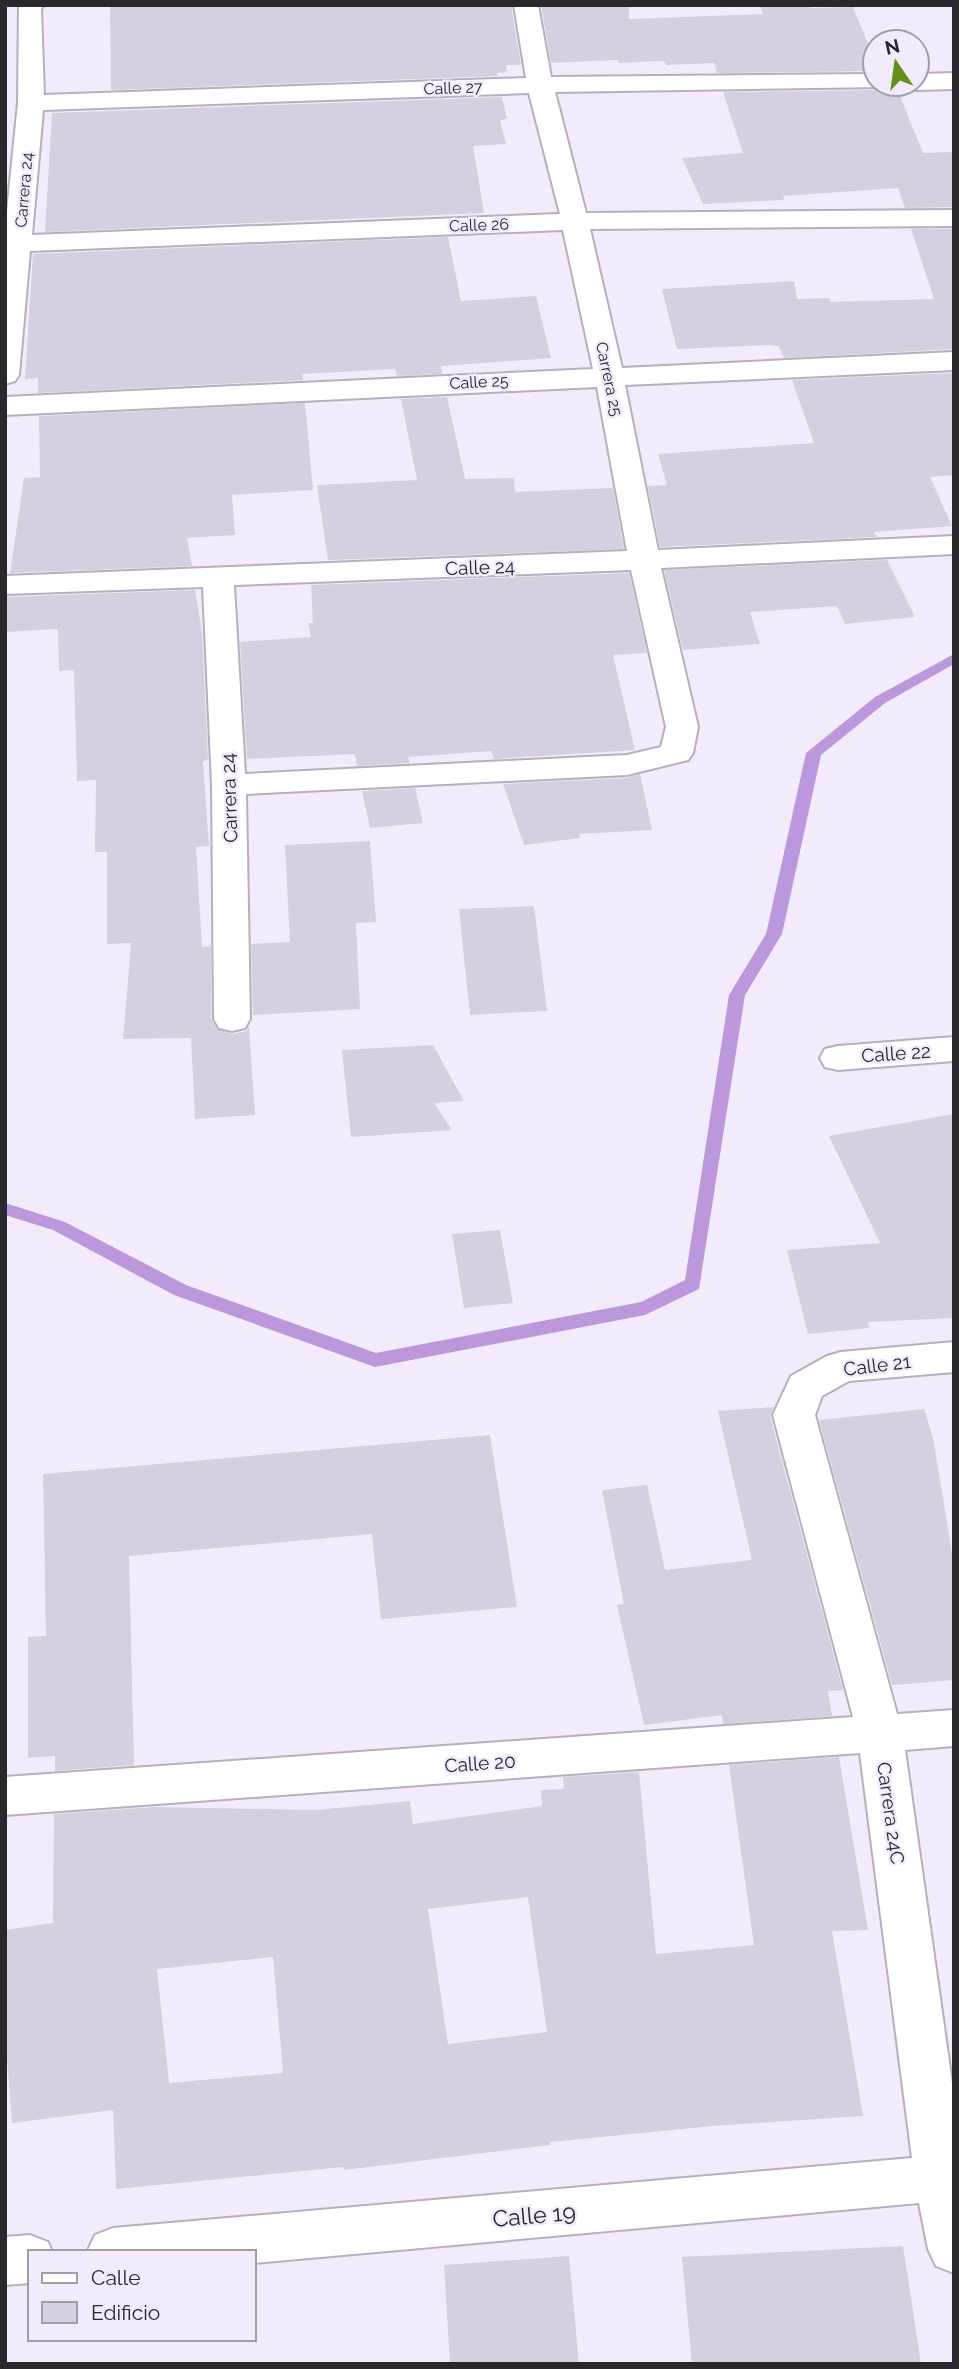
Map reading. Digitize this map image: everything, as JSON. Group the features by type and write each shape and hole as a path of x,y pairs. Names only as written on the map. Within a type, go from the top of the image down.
{"street":[{"name":"Carrera 24","path":"5,375 13,243 31,103 29,8 32,5"},
{"name":"Carrera 25","path":"229,785 627,765 676,754 682,727 644,560 609,376 575,221 540,85 526,5"},
{"path":"931,82 954,81"},
{"name":"Calle 27","path":"31,103 540,85 861,82"},
{"name":"Calle 26","path":"13,243 575,221 954,218"},
{"name":"Calle 25","path":"5,406 954,361"},
{"name":"Calle 24","path":"5,585 954,545"},
{"name":"Carrera 24","path":"218,577 229,785 232,1020"},
{"name":"Calle 22","path":"838,1058 954,1049"},
{"name":"Calle 21","path":"805,1387 841,1367 954,1357"},
{"name":"Carrera 24C","path":"805,1387 794,1415 880,1734 947,2178 954,2249"},
{"name":"Calle 20","path":"5,1796 954,1728"},
{"name":"Calle 19","path":"136,2250 947,2178"},
{"path":"5,2261 28,2259"}],"building":[{"path":"110,5 511,5 521,65 506,65 507,72 497,73 498,76 111,90"},
{"path":"541,5 629,5 629,19 763,14 760,5 853,7 862,28 861,71 717,73 714,63 666,65 664,61 619,63 618,60 551,63"},
{"path":"861,90 861,98 901,98 923,153 954,152 954,207 905,208 898,188 783,196 784,200 703,204 682,158 743,153 723,92"},
{"path":"502,97 507,119 500,120 506,144 473,146 484,213 45,232 52,113"},
{"path":"911,229 954,229 954,349 784,358 779,346 769,345 677,349 662,289 794,281 797,299 829,298 831,302 934,299"},
{"path":"448,237 461,301 536,296 551,358 441,366 442,374 397,376 395,369 302,374 303,380 38,393 38,378 25,379 33,254"},
{"path":"954,373 954,475 930,477 952,526 874,532 877,537 660,547 648,486 667,485 658,454 814,443 792,380"},
{"path":"447,397 465,479 514,478 515,492 613,488 624,549 328,560 317,485 417,480 401,399"},
{"path":"305,403 313,490 232,495 235,535 187,538 192,566 10,573 24,478 40,477 39,416"},
{"path":"887,560 915,617 845,624 837,606 750,612 760,644 683,650 664,570"},
{"path":"629,573 647,653 613,655 635,750 494,759 491,751 408,757 410,763 357,766 355,754 247,759 240,642 311,637 308,623 313,623 311,585"},
{"path":"195,590 202,632 208,760 203,761 209,846 196,847 202,947 211,946 211,1019 217,1029 233,1034 246,1031 249,1027 255,1115 195,1119 191,1038 123,1039 131,943 107,944 107,852 95,852 96,780 77,781 74,670 59,671 58,629 5,632 5,613 7,597"},
{"path":"640,774 652,830 579,834 580,838 524,845 503,784 627,778"},
{"path":"415,788 423,823 370,828 362,791"},
{"path":"370,841 376,922 356,923 360,1009 253,1015 251,944 290,942 285,845"},
{"path":"534,906 547,1011 470,1015 459,909"},
{"path":"433,1045 464,1101 434,1103 452,1130 351,1137 342,1050"},
{"path":"954,1114 954,1318 868,1322 869,1328 808,1334 787,1250 880,1243 829,1136"},
{"path":"500,1230 513,1303 464,1308 452,1234"},
{"path":"774,1407 770,1416 843,1690 828,1691 832,1716 723,1724 722,1715 644,1725 617,1605 624,1604 602,1490 647,1485 665,1570 752,1560 718,1411"},
{"path":"924,1409 933,1438 954,1565 954,1680 892,1685 819,1420"},
{"path":"490,1435 517,1607 381,1619 372,1534 129,1556 134,1765 55,1771 55,1756 28,1758 28,1637 46,1636 43,1474"},
{"path":"839,1757 868,1930 832,1931 863,2116 713,2126 550,2142 550,2145 344,2170 343,2167 116,2189 113,2110 12,2123 5,2031 5,1930 53,1923 54,1814 154,1807 316,1810 410,1801 413,1824 542,1806 541,1790 564,1789 563,1777 639,1772 656,1954 754,1945 729,1765","holes":["528,1897 547,2032 448,2044 428,1909","273,1957 283,2073 169,2083 157,1969"]},
{"path":"903,2246 921,2364 692,2364 682,2257"},
{"path":"569,2256 579,2364 450,2364 444,2265"}],"waterway":[{"path":"5,1209 59,1226 180,1290 375,1360 645,1308 693,1284 737,995 774,934 814,753 880,700 954,658"}]}
